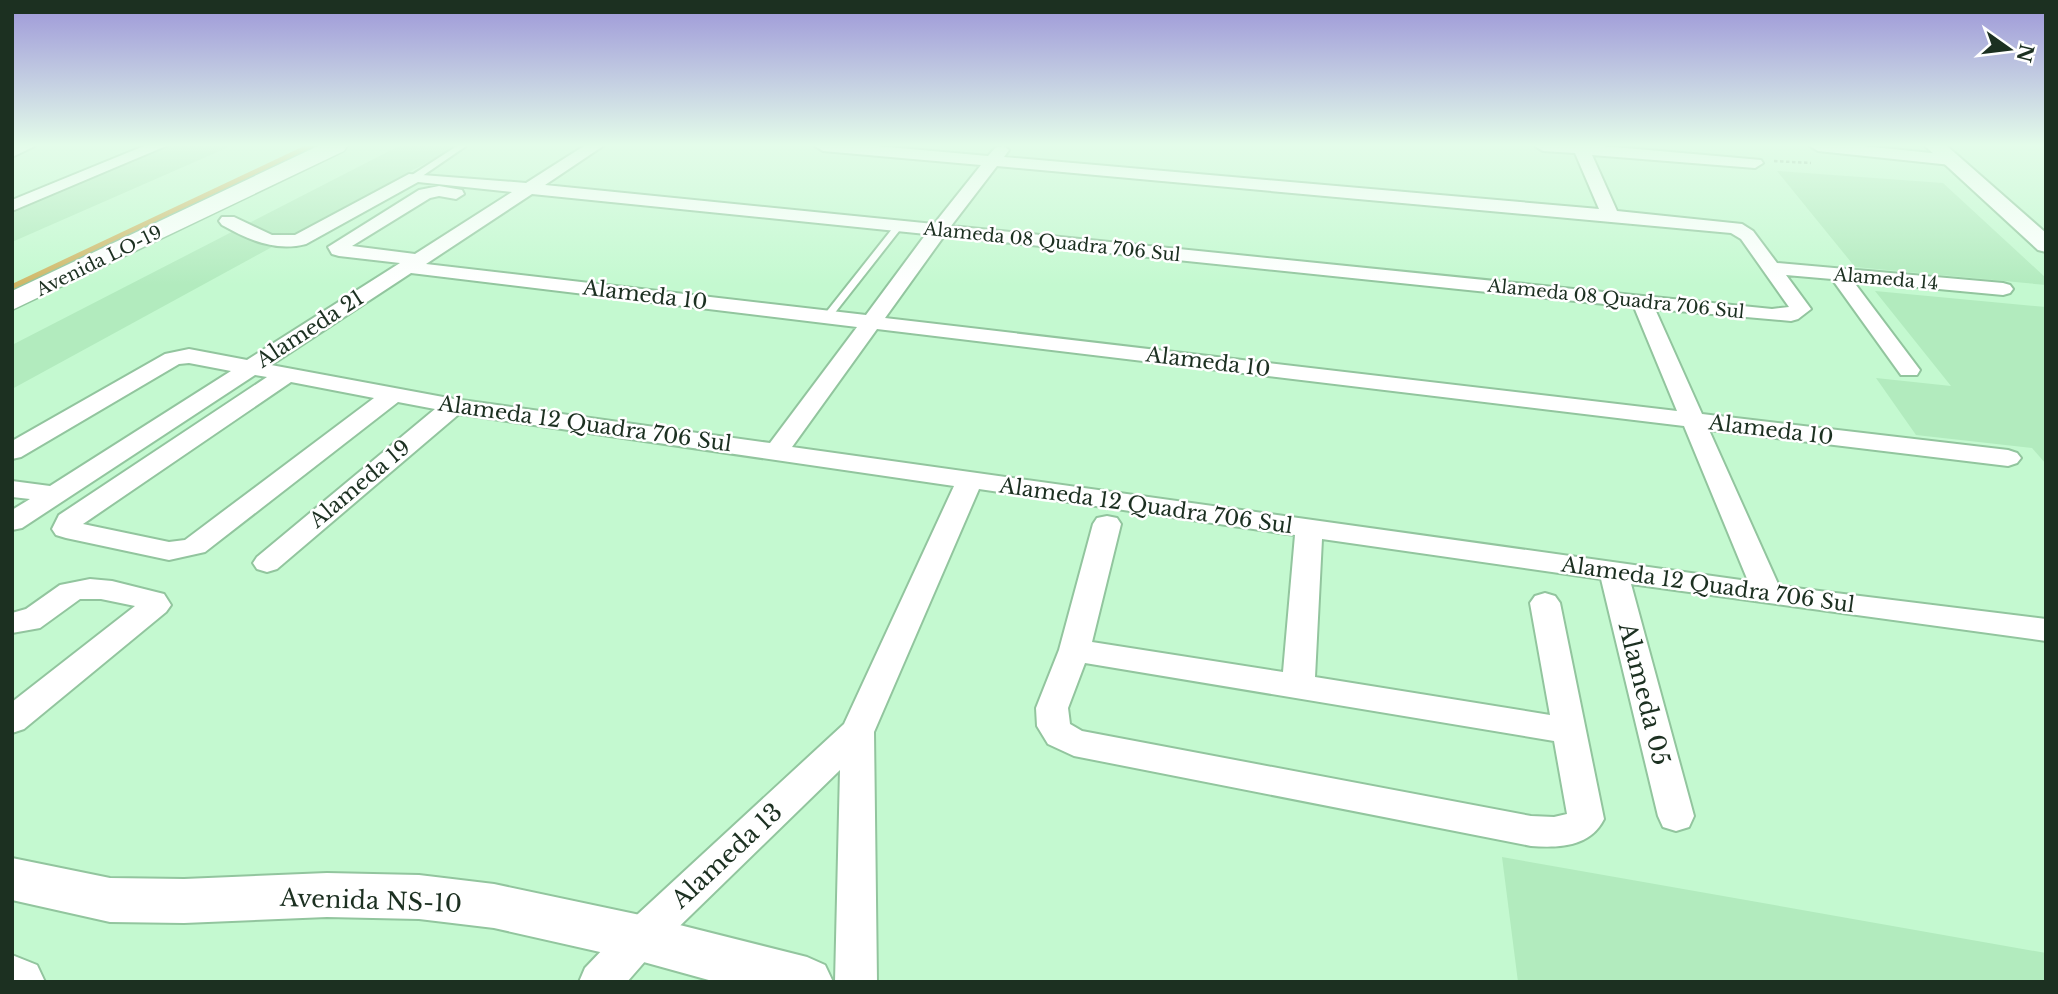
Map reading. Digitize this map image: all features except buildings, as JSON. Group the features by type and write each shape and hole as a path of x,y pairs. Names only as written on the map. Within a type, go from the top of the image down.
{"main road":[{"name":"Avenida LO-19","path":"12,279 199,192"},
{"name":"Avenida LO-19","path":"12,302 240,192"}],"street":[{"path":"12,206 45,192"},
{"path":"228,221 255,237 286,243 300,240 387,192"},
{"name":"Alameda 10","path":"430,192 337,247 339,250 413,264 827,317 2008,458"},
{"name":"Alameda 10","path":"448,192 520,194"},
{"name":"Alameda 08 Quadra 706 Sul","path":"510,192 900,226 1772,315"},
{"path":"776,452 969,192"},
{"path":"1383,192 1715,225 1743,231 1801,309 1791,315 1772,315"},
{"path":"1600,192 1610,215"},
{"path":"1992,192 2046,245"},
{"name":"Alameda 21","path":"19,518 520,194"},
{"name":"Alameda 14","path":"1770,268 2003,289"},
{"path":"1839,274 1909,370"},
{"path":"1642,302 1768,594"},
{"name":"Alameda 12 Quadra 706 Sul","path":"12,452 173,359 189,356 454,406 1768,594 2046,630"},
{"path":"286,375 69,521 66,529 169,551 195,546 393,395"},
{"name":"Alameda 19","path":"267,562 454,406"},
{"name":"Alameda 13","path":"600,982 640,938 857,732 970,480"},
{"path":"12,489 56,494"},
{"path":"1107,524 1074,650 1052,708 1054,726 1060,735 1074,743 1531,831 1563,832 1577,827 1586,818 1545,603"},
{"path":"1298,687 1309,529"},
{"name":"Alameda 05","path":"1613,572 1676,816"},
{"path":"12,623 35,618 70,593 81,590 100,590 154,601 156,605 12,720"},
{"path":"1074,650 1569,731"},
{"name":"Alameda 13","path":"856,982 857,732"},
{"name":"Avenida NS-10","path":"12,880 110,900 184,901 327,895 419,897 494,906 640,938 807,982"},
{"path":"12,980 19,982"}],"lane":[{"path":"827,317 900,226"}],"shaded area":[{"path":"56,192 125,192 12,242 12,211"},
{"path":"206,192 220,192 12,291 12,284"},
{"path":"309,192 372,192 12,389 12,345"},
{"path":"1794,192 1953,192 2046,278 2046,285 1855,267"},
{"path":"1875,291 2046,307 2046,464 2032,448 1916,435 1876,378 1951,386"},
{"path":"1502,857 2046,953 2046,982 1518,982"}]}
